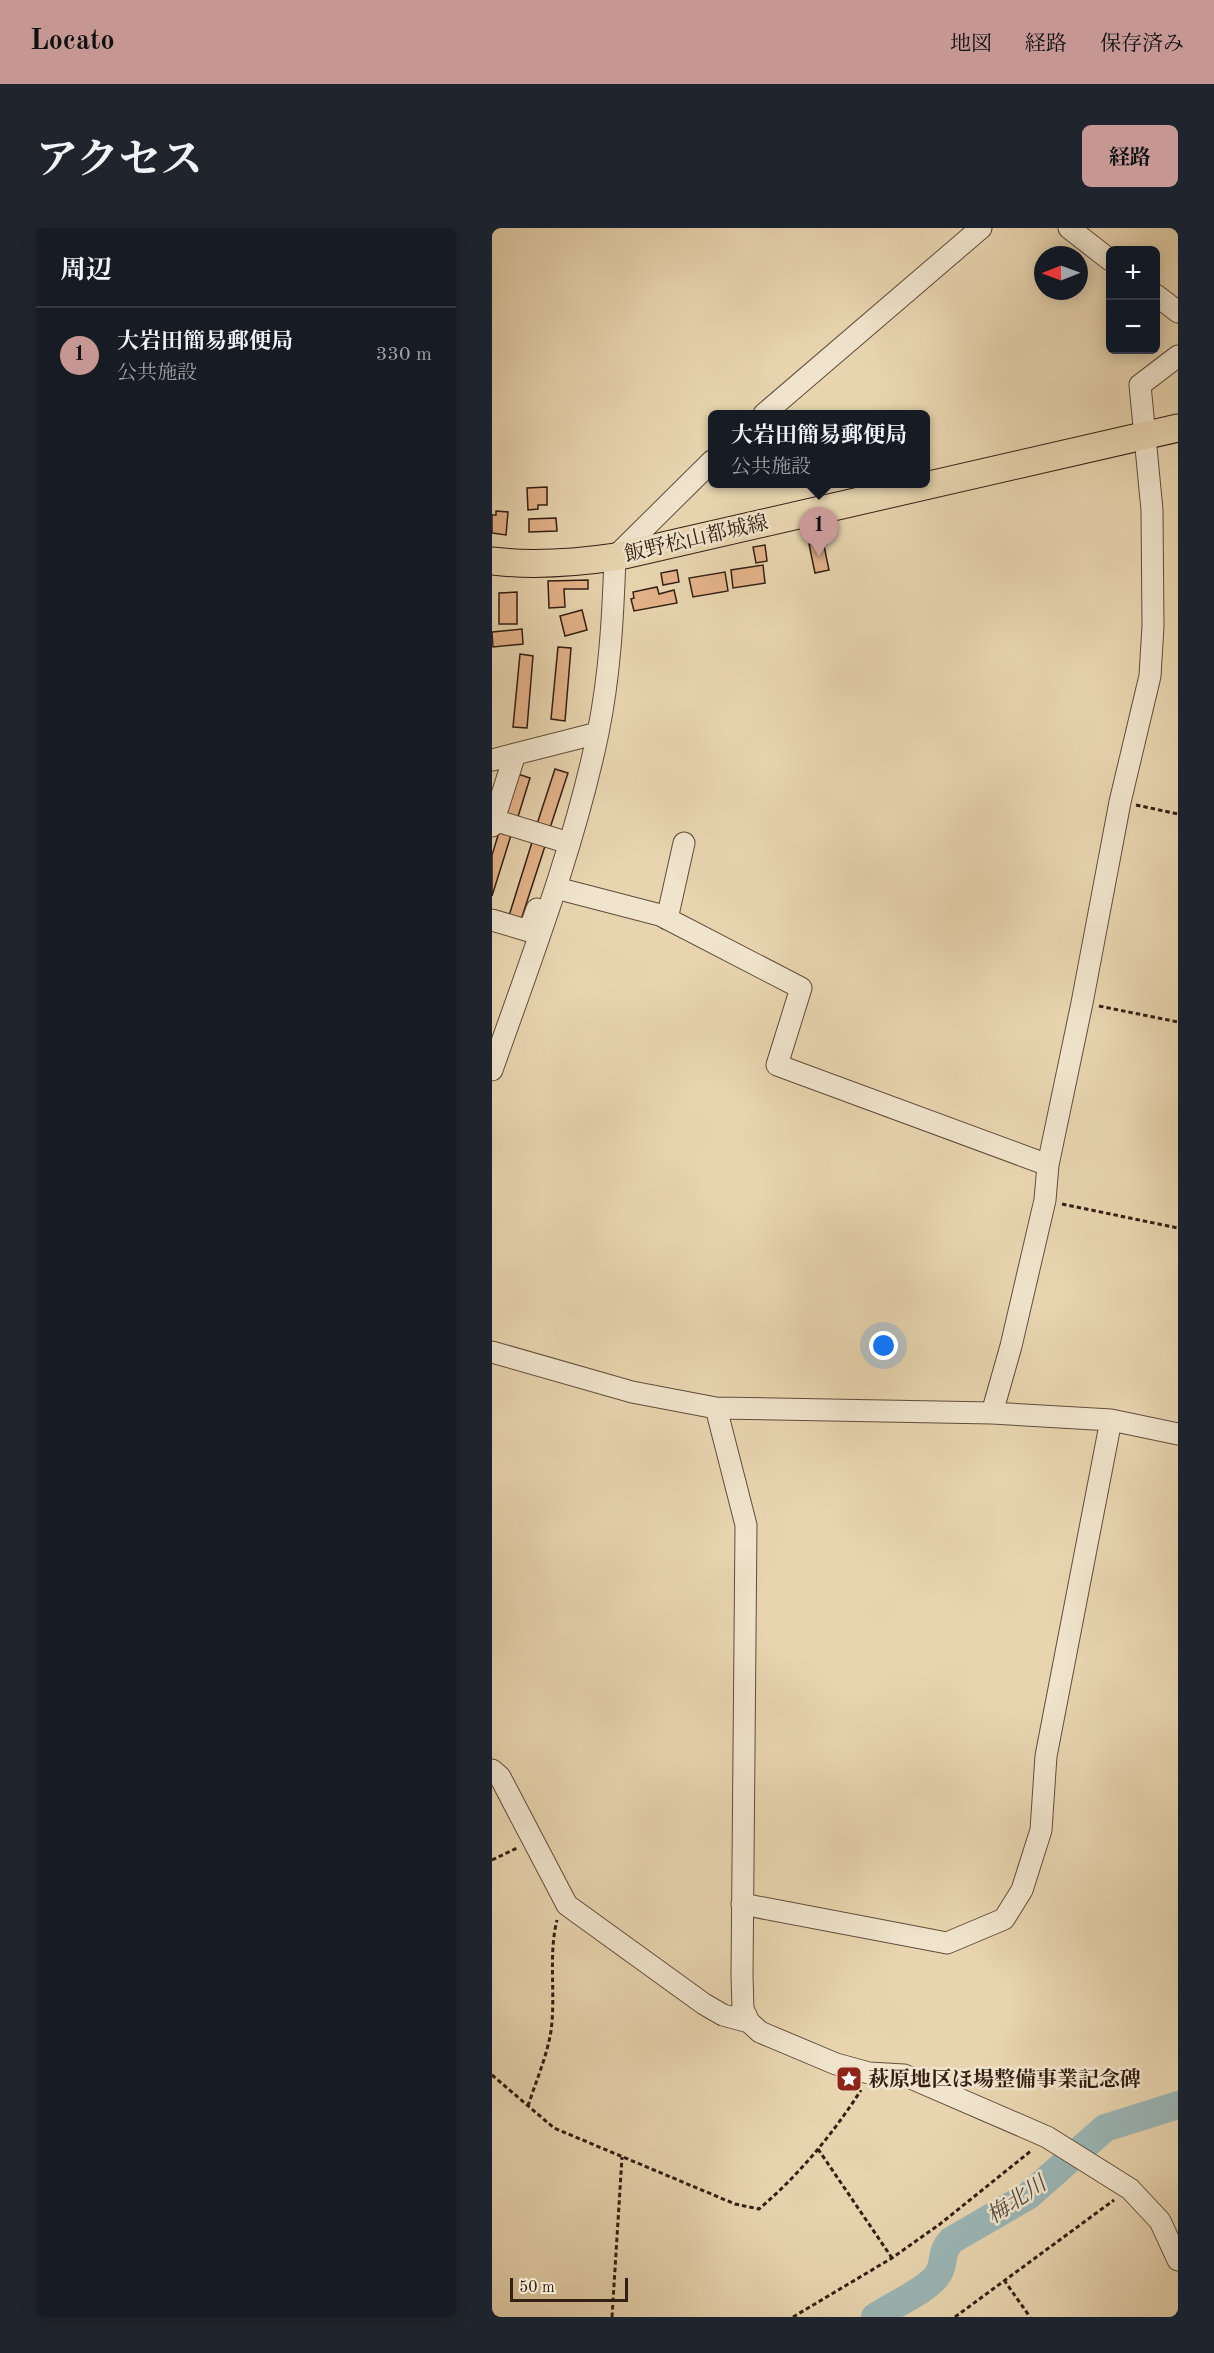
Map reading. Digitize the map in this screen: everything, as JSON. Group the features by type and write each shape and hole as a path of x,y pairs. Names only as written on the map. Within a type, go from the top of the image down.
{"main road":[{"name":"飯野松山都城線","path":"930,485 1178,428"},
{"name":"飯野松山都城線","path":"492,561 527,564 576,562 615,557 916,488"}],"street":[{"path":"769,410 981,228"},
{"path":"1069,228 1106,257"},
{"path":"1160,299 1178,312"},
{"path":"992,1413 1011,1346 1045,1200 1048,1165 1120,802 1150,676 1153,626 1152,510 1147,435 1140,385 1178,356"},
{"path":"492,1070 556,888 598,734 609,666 615,557 708,465"},
{"path":"492,760 598,734"},
{"path":"515,754 493,823 559,840"},
{"path":"492,920 529,931 559,840 579,760"},
{"path":"667,919 684,843"},
{"path":"556,888 667,919 801,988 777,1065 1048,1165"},
{"path":"492,1352 632,1392 716,1408 992,1413 1111,1420 1178,1434"},
{"path":"716,1408 746,1525 742,1904 744,2009 749,2022 760,2032 811,2055 869,2073 904,2075 1047,2137 1130,2189 1160,2221 1178,2260"},
{"path":"742,1904 947,1943 1004,1919 1022,1890 1041,1830 1046,1756 1111,1420"},
{"path":"492,1770 500,1777 567,1905 704,2004 723,2015 749,2022"}],"path":[{"path":"1120,802 1178,814"},
{"path":"1082,1002 1178,1022"},
{"path":"1045,1200 1178,1228"},
{"path":"492,1860 533,1840"},
{"path":"528,2106 547,2051 551,2030 553,1939 556,1920 567,1905"},
{"path":"492,2075 554,2128 735,2204 759,2210 781,2190 818,2149 860,2092 869,2073"},
{"path":"793,2317 892,2258 940,2224 1047,2137"},
{"path":"818,2149 892,2258"},
{"path":"612,2317 622,2157"},
{"path":"955,2317 1130,2189"},
{"path":"1004,2280 1030,2317"}],"building":[{"path":"547,487 547,505 538,505 538,509 528,510 527,488"},
{"path":"496,511 508,512 506,535 492,533 492,515 496,515"},
{"path":"556,518 557,531 529,532 529,519"},
{"path":"823,541 829,570 815,573 809,544"},
{"path":"765,545 767,561 756,563 753,547"},
{"path":"763,565 765,583 733,588 731,570"},
{"path":"677,570 679,582 663,585 661,573"},
{"path":"725,572 728,591 693,597 689,578"},
{"path":"588,580 588,589 564,589 565,607 549,608 548,581"},
{"path":"657,587 659,594 674,590 677,603 634,611 631,599 634,598 633,592"},
{"path":"517,592 517,624 499,624 499,593"},
{"path":"582,610 587,630 565,636 560,616"},
{"path":"522,629 523,644 493,647 492,632"},
{"path":"558,647 571,648 565,721 551,719"},
{"path":"520,654 533,656 527,728 513,727"},
{"path":"555,769 568,773 550,828 537,824"},
{"path":"518,774 530,778 517,820 504,816"},
{"path":"500,829 512,832 492,896 492,855"},
{"path":"533,839 546,843 520,923 508,919"}],"waterway":[{"name":"梅北川","path":"875,2317 918,2292 933,2280 940,2270 945,2249 952,2240 1028,2196 1105,2128 1178,2105"}],"place":[{"name":"大岩田簡易郵便局","path":"819,557"},
{"name":"萩原地区ほ場整備事業記念碑","path":"849,2079"}]}
